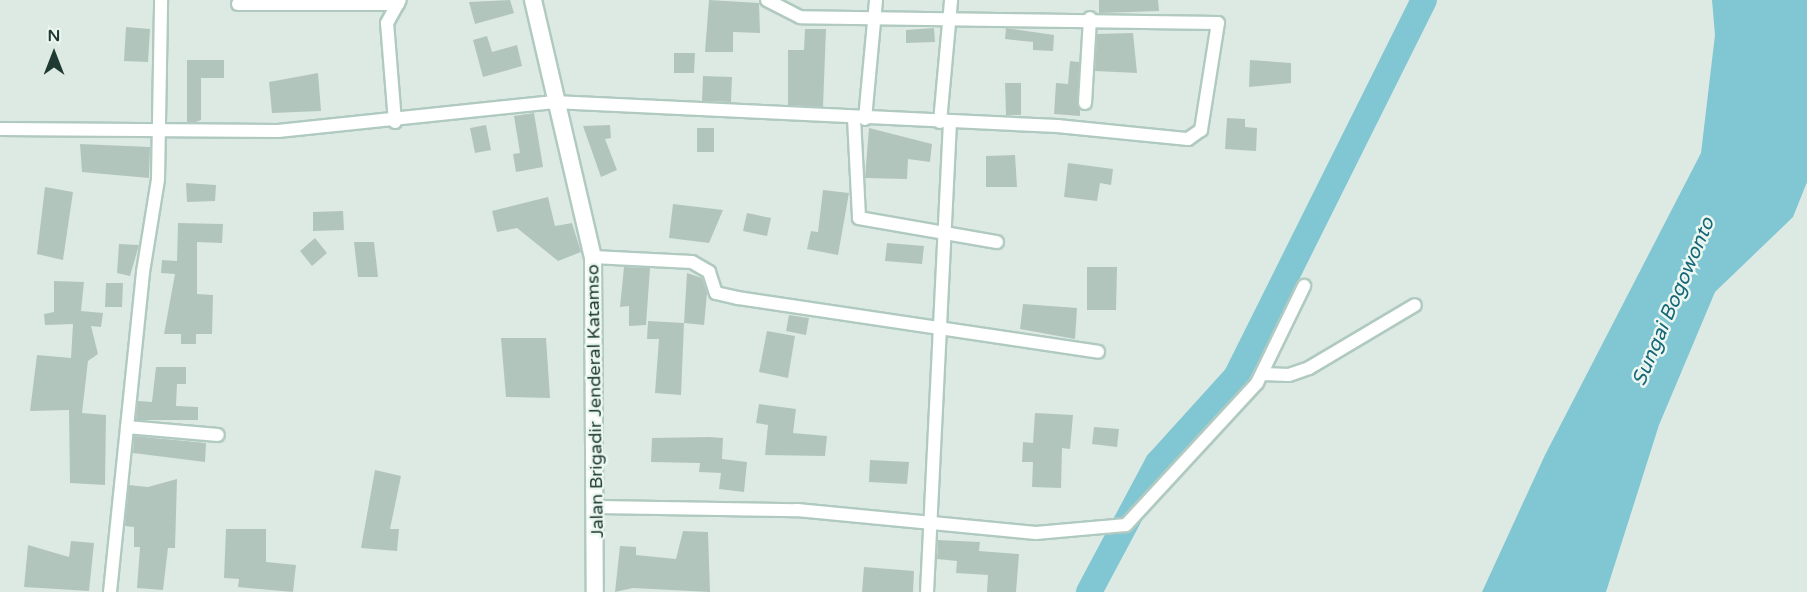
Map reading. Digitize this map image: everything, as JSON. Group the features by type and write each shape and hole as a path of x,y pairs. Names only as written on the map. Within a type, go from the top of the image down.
{"main road":[{"name":"Jalan Brigadir Jenderal Katamso","path":"533,0 554,102 593,258 598,507 595,592"}],"street":[{"path":"110,592 159,132 161,0"},
{"path":"0,129 159,132 395,122 554,102 1197,137 1218,23 1090,18 949,23 800,17 767,0"},
{"path":"876,0 859,119 859,218 997,242"},
{"path":"927,592 934,525 946,233 945,122 951,0"},
{"path":"395,122 387,23 399,2"},
{"path":"237,4 399,2"},
{"path":"1085,103 1090,18"},
{"path":"593,258 692,262 709,272 716,293 1098,352"},
{"path":"598,507 797,510 934,525 1036,533 1126,525 1263,374 1304,286"},
{"path":"1263,374 1289,375 1309,368 1415,305"},
{"path":"127,427 218,435"}],"water":[{"name":"Sungai Bogowonto","path":"1712,0 1807,0 1807,182 1793,217 1715,292 1659,425 1606,592 1482,592 1545,455 1701,153 1715,35"}],"building":[{"path":"510,0 514,13 475,24 469,2"},
{"path":"709,0 759,3 760,33 733,32 733,52 705,52"},
{"path":"1099,0 1158,0 1159,11 1099,13"},
{"path":"126,27 150,29 148,62 124,61"},
{"path":"934,28 935,42 906,43 906,30"},
{"path":"1006,28 1054,35 1053,51 1033,50 1033,42 1005,39"},
{"path":"805,29 826,29 823,107 788,105 788,50 804,50"},
{"path":"1133,33 1137,73 1095,71 1097,34"},
{"path":"487,36 492,52 517,45 522,66 483,77 473,40"},
{"path":"674,53 695,53 694,73 674,73"},
{"path":"187,60 224,60 224,78 201,78 201,120 196,122 187,122"},
{"path":"1250,60 1291,63 1291,83 1249,87"},
{"path":"1070,61 1079,62 1080,116 1054,114 1056,83 1068,84"},
{"path":"318,73 321,111 272,113 269,82"},
{"path":"703,76 732,77 731,102 702,101"},
{"path":"1005,83 1021,83 1021,115 1006,115"},
{"path":"534,113 543,167 516,172 513,154 520,153 514,116"},
{"path":"1227,118 1245,119 1245,127 1257,128 1256,151 1225,149"},
{"path":"486,125 491,150 475,153 470,128"},
{"path":"610,125 611,138 605,139 617,170 601,177 583,126"},
{"path":"697,128 714,128 714,152 697,152"},
{"path":"869,128 932,144 930,162 908,159 907,179 865,178"},
{"path":"80,144 150,147 149,178 82,172"},
{"path":"1015,155 1017,187 986,187 986,156"},
{"path":"1068,163 1113,169 1111,185 1100,183 1097,201 1064,197"},
{"path":"186,183 216,185 215,201 187,202"},
{"path":"45,187 73,192 63,260 37,254"},
{"path":"823,190 849,193 838,255 807,249 811,231 818,232"},
{"path":"548,197 555,226 572,223 581,252 558,261 517,228 497,232 492,211"},
{"path":"673,204 723,210 709,243 669,238"},
{"path":"343,211 344,230 313,231 313,212"},
{"path":"747,213 771,218 767,236 743,231"},
{"path":"178,223 223,224 222,243 197,242 197,294 213,295 212,334 196,334 196,344 181,344 181,334 164,334 175,274 161,273 162,260 177,261"},
{"path":"315,238 327,253 312,266 300,251"},
{"path":"354,242 374,242 378,277 358,277"},
{"path":"887,243 924,246 922,264 885,261"},
{"path":"119,244 139,245 130,276 117,273"},
{"path":"624,267 650,268 646,325 629,326 629,306 620,307"},
{"path":"1087,267 1117,267 1116,310 1087,310"},
{"path":"687,273 702,278 707,293 704,325 684,323"},
{"path":"54,281 84,282 81,311 103,313 101,327 91,326 98,354 88,361 82,413 106,415 105,485 70,483 69,410 30,411 37,355 71,358 73,324 45,325 44,314 54,312"},
{"path":"106,283 123,283 122,307 105,307"},
{"path":"1023,304 1077,308 1075,339 1020,329"},
{"path":"789,315 809,318 806,335 786,331"},
{"path":"648,321 684,323 681,395 655,393 659,339 647,339"},
{"path":"767,331 795,336 788,378 759,372"},
{"path":"501,338 546,338 550,398 506,397"},
{"path":"156,367 186,367 186,384 177,384 176,406 198,407 198,420 136,420 138,401 152,402"},
{"path":"759,404 796,409 793,433 827,436 825,456 765,455 768,425 756,423"},
{"path":"1035,413 1073,415 1070,449 1062,448 1061,488 1032,487 1033,462 1022,462 1023,442 1033,443"},
{"path":"1094,427 1119,429 1117,447 1092,444"},
{"path":"134,436 206,443 205,462 133,453"},
{"path":"652,438 723,438 722,459 747,462 744,492 719,489 721,473 699,472 700,463 651,462"},
{"path":"870,460 909,462 907,484 869,482"},
{"path":"375,470 401,476 390,529 399,529 397,551 361,548"},
{"path":"177,479 175,548 168,548 163,590 137,588 140,547 134,547 134,527 125,526 129,485 148,487"},
{"path":"226,529 266,529 266,562 296,565 293,592 238,587 239,579 224,578"},
{"path":"683,531 708,532 710,592 633,588 615,592 620,546 636,547 636,555 676,559"},
{"path":"938,540 980,542 979,551 1019,554 1016,592 987,592 988,575 956,573 957,561 937,559"},
{"path":"71,541 94,543 89,591 24,587 28,545 69,557"},
{"path":"864,567 914,571 913,592 862,592"}],"waterway":[{"path":"1089,592 1158,463 1236,377 1424,0"}]}
